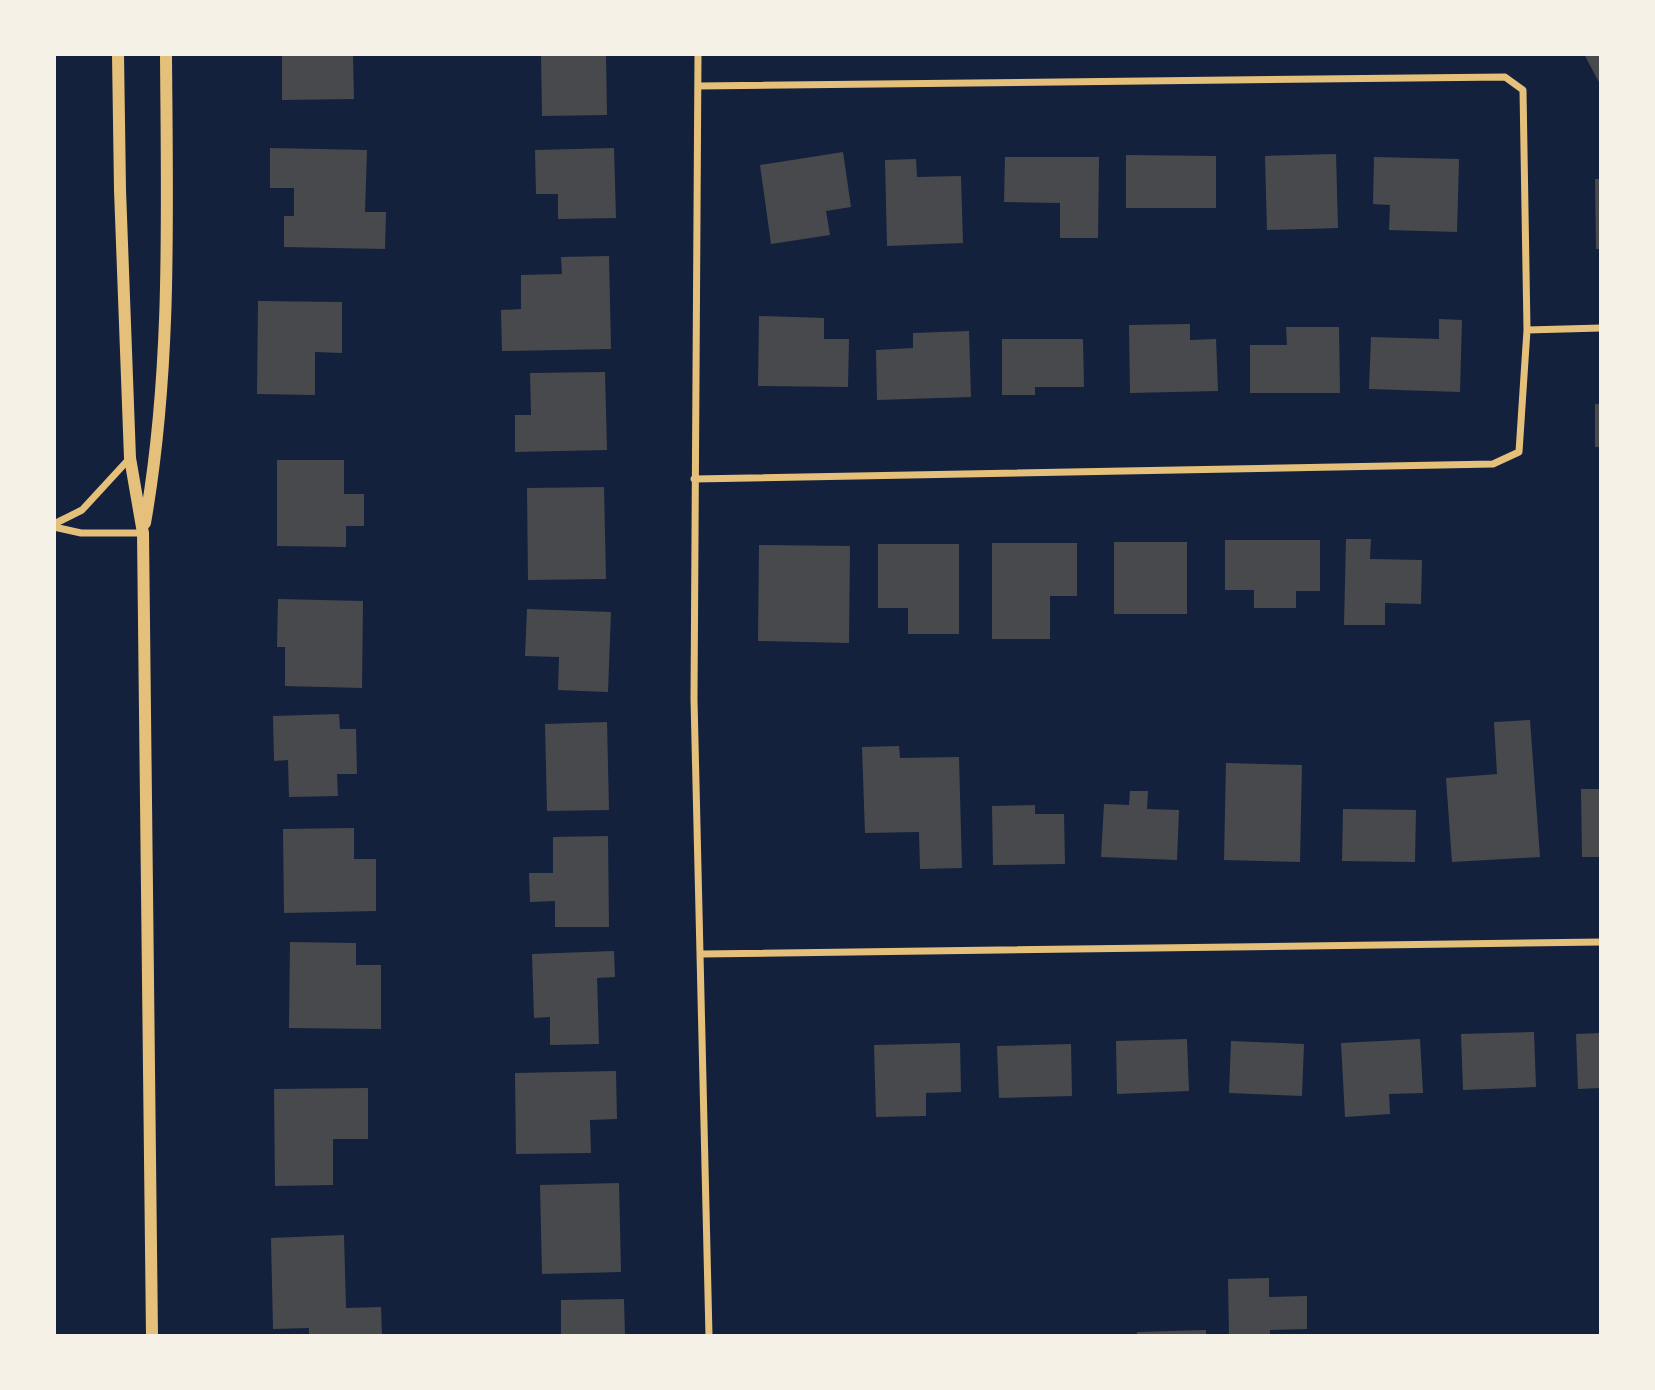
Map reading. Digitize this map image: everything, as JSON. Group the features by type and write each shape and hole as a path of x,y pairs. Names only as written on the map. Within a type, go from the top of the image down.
{"street":[{"path":"118,54 130,458 144,533 152,1336"},
{"path":"144,533 156,461 165,327 166,54"},
{"path":"698,54 694,699 709,1336"},
{"path":"694,480 1493,464 1519,453 1527,330 1523,90 1505,77 699,86"},
{"path":"1527,330 1601,328"},
{"path":"54,525 82,510 130,458"},
{"path":"54,525 81,533 144,533"},
{"path":"701,954 1601,942"}],"building":[{"path":"282,54 353,54 354,99 282,100"},
{"path":"541,54 606,54 607,115 542,116"},
{"path":"1584,54 1601,54 1601,86"},
{"path":"270,148 367,150 365,212 386,212 385,249 284,247 284,216 294,216 294,188 270,188"},
{"path":"614,148 616,218 558,219 558,194 536,194 535,150"},
{"path":"843,152 851,207 826,211 830,235 771,244 760,165"},
{"path":"1336,154 1338,228 1267,230 1265,156"},
{"path":"1126,155 1216,156 1216,208 1126,208"},
{"path":"1005,157 1099,157 1098,238 1060,238 1060,203 1004,202"},
{"path":"1374,157 1459,159 1457,232 1389,230 1390,205 1373,204"},
{"path":"916,159 917,177 961,176 963,243 887,246 885,160"},
{"path":"1595,179 1601,179 1601,249 1596,249"},
{"path":"609,256 611,349 502,351 501,310 521,309 521,275 562,274 561,257"},
{"path":"258,301 342,302 342,353 315,352 315,395 257,394"},
{"path":"759,316 824,318 824,339 849,339 848,387 758,386"},
{"path":"1439,319 1462,320 1460,392 1369,389 1371,337 1439,339"},
{"path":"1190,324 1190,340 1216,339 1218,391 1130,393 1129,325"},
{"path":"1286,327 1339,327 1340,393 1250,393 1250,345 1287,345"},
{"path":"969,331 971,397 877,400 876,350 913,348 913,333"},
{"path":"1002,339 1083,339 1084,387 1035,387 1035,395 1002,395"},
{"path":"605,372 607,450 515,452 515,415 531,415 530,373"},
{"path":"1595,404 1601,404 1601,447 1595,447"},
{"path":"277,460 344,460 344,494 364,494 364,526 346,526 346,547 277,546"},
{"path":"604,487 606,579 528,580 527,488"},
{"path":"1346,539 1371,539 1370,559 1422,560 1421,604 1385,603 1385,625 1344,625"},
{"path":"1225,540 1320,540 1320,591 1296,591 1296,608 1254,608 1254,590 1225,590"},
{"path":"1114,542 1187,542 1187,614 1114,614"},
{"path":"992,543 1077,543 1077,596 1050,596 1050,639 992,639"},
{"path":"878,544 959,544 959,634 908,634 908,608 878,608"},
{"path":"759,545 850,546 849,643 758,641"},
{"path":"278,599 363,601 362,688 285,686 285,647 277,647"},
{"path":"527,609 611,612 608,692 558,690 559,657 525,656"},
{"path":"339,714 340,729 356,729 357,774 337,774 338,796 289,797 288,760 274,761 273,716"},
{"path":"1530,720 1540,857 1452,862 1446,778 1497,774 1494,722"},
{"path":"607,722 609,810 547,811 545,724"},
{"path":"899,746 900,758 959,757 962,868 920,869 919,832 865,833 862,747"},
{"path":"1226,763 1302,765 1300,862 1224,860"},
{"path":"1581,789 1601,789 1601,857 1582,857"},
{"path":"1130,791 1148,791 1147,809 1179,810 1177,860 1101,857 1104,804 1129,805"},
{"path":"1035,805 1035,814 1064,814 1065,864 993,865 992,806"},
{"path":"1343,809 1416,810 1415,862 1342,861"},
{"path":"354,828 354,859 376,859 376,911 284,913 283,829"},
{"path":"608,836 609,927 555,927 555,901 530,902 529,873 553,873 553,837"},
{"path":"290,942 356,943 356,965 381,965 381,1029 289,1028"},
{"path":"614,951 615,977 597,978 599,1044 550,1045 550,1017 534,1018 532,954"},
{"path":"1534,1032 1536,1087 1463,1090 1461,1034"},
{"path":"1601,1033 1601,1088 1578,1089 1576,1034"},
{"path":"1187,1039 1189,1091 1117,1094 1116,1041"},
{"path":"1420,1039 1423,1093 1389,1094 1390,1114 1345,1117 1341,1043"},
{"path":"1231,1041 1304,1044 1302,1096 1229,1093"},
{"path":"960,1043 961,1092 926,1093 926,1116 876,1117 874,1045"},
{"path":"1071,1044 1072,1096 999,1098 997,1046"},
{"path":"616,1071 617,1119 590,1120 591,1153 516,1154 515,1073"},
{"path":"368,1088 368,1139 333,1139 333,1185 275,1186 274,1089"},
{"path":"619,1183 621,1272 542,1274 540,1185"},
{"path":"344,1235 346,1308 381,1307 382,1336 309,1336 309,1328 273,1329 271,1238"},
{"path":"1269,1278 1269,1297 1307,1296 1307,1329 1270,1330 1270,1336 1229,1336 1228,1279"},
{"path":"624,1299 625,1336 561,1336 561,1300"},
{"path":"1206,1330 1206,1336 1137,1336 1137,1332"}]}
